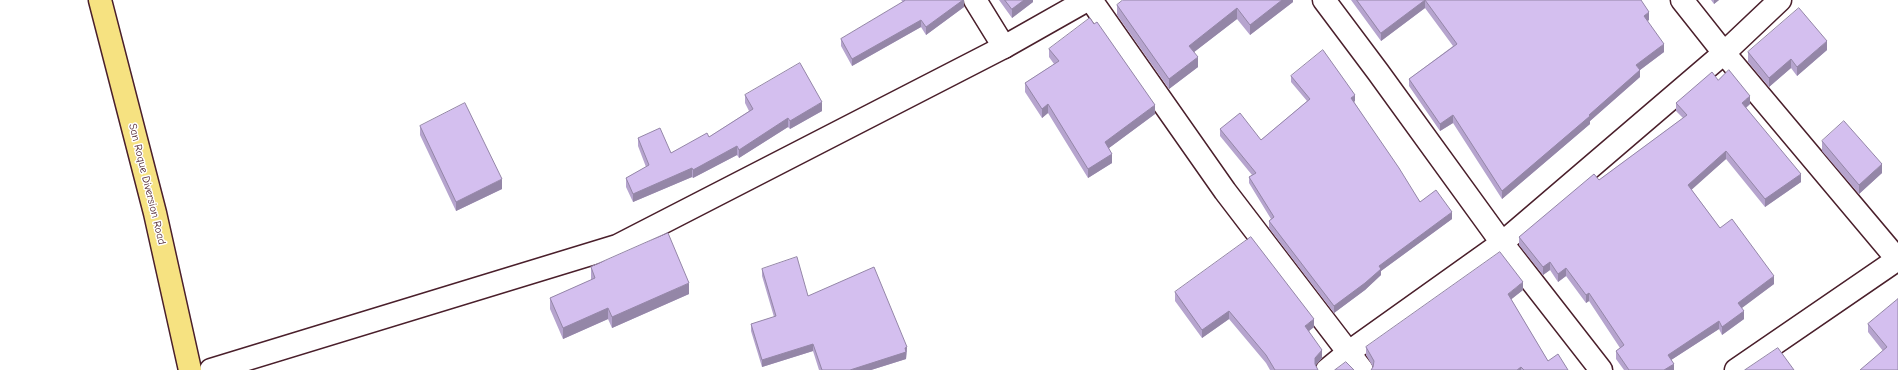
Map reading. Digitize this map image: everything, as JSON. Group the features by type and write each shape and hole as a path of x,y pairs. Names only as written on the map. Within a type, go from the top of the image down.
{"main road":[{"name":"San Roque Diversion Road","path":"100,0 156,213 190,370"}],"street":[{"path":"975,0 1004,47"},
{"path":"211,370 616,246 1004,47 1087,0"},
{"path":"1091,0 1225,191 1362,370"},
{"path":"1324,0 1502,243 1601,370"},
{"path":"1682,0 1724,53 1898,259 1736,370"},
{"path":"1327,370 1349,352 1502,243 1724,53 1780,0"}],"building":[{"path":"906,0 963,0 926,27 921,20 852,59 841,39"},
{"path":"1005,0 1024,0 1012,9"},
{"path":"1123,0 1282,0 1250,25 1237,8 1189,46 1198,57 1169,79 1117,5"},
{"path":"1357,0 1425,0 1381,33"},
{"path":"1425,0 1641,0 1649,12 1644,16 1664,44 1636,65 1640,70 1589,115 1590,116 1502,191 1453,115 1440,124 1409,79 1457,44"},
{"path":"1799,8 1827,41 1797,67 1791,59 1769,78 1748,52"},
{"path":"1090,18 1094,24 1097,22 1155,105 1105,142 1112,154 1088,169 1048,104 1042,109 1025,83 1059,61 1049,49"},
{"path":"1323,50 1355,95 1351,98 1399,168 1420,202 1436,190 1452,212 1379,266 1381,269 1334,306 1269,221 1274,217 1249,177 1256,173 1220,129 1240,113 1261,140 1310,99 1291,76"},
{"path":"800,63 822,102 790,121 788,118 739,150 737,146 693,170 692,168 633,194 626,178 649,165 638,138 660,128 671,153 707,133 709,137 753,109 745,95"},
{"path":"1729,70 1750,96 1742,103 1801,174 1765,199 1726,151 1688,185 1720,228 1732,219 1774,276 1738,303 1744,311 1722,327 1719,321 1668,355 1674,364 1664,370 1629,370 1616,351 1624,345 1589,293 1586,295 1566,268 1558,274 1550,262 1543,267 1519,237 1594,174 1599,180 1687,115 1676,103 1712,72 1718,80"},
{"path":"465,103 502,179 456,202 420,126"},
{"path":"1844,121 1882,164 1859,185 1822,141"},
{"path":"668,233 689,283 612,317 608,308 563,328 550,298 595,278 591,267"},
{"path":"1251,237 1314,319 1305,326 1322,350 1315,358 1315,364 1318,370 1275,370 1266,355 1229,311 1202,330 1175,292"},
{"path":"1500,252 1523,282 1508,294 1548,361 1558,354 1568,370 1524,370 1521,367 1517,370 1371,370 1374,361 1366,347"},
{"path":"797,257 808,296 874,267 907,347 905,348 906,352 850,370 822,370 813,344 762,360 751,324 776,316 762,269"},
{"path":"1898,299 1898,370 1860,370 1887,347 1868,324"},
{"path":"1778,348 1794,370 1745,370"},
{"path":"1346,362 1354,370 1335,370"}]}
